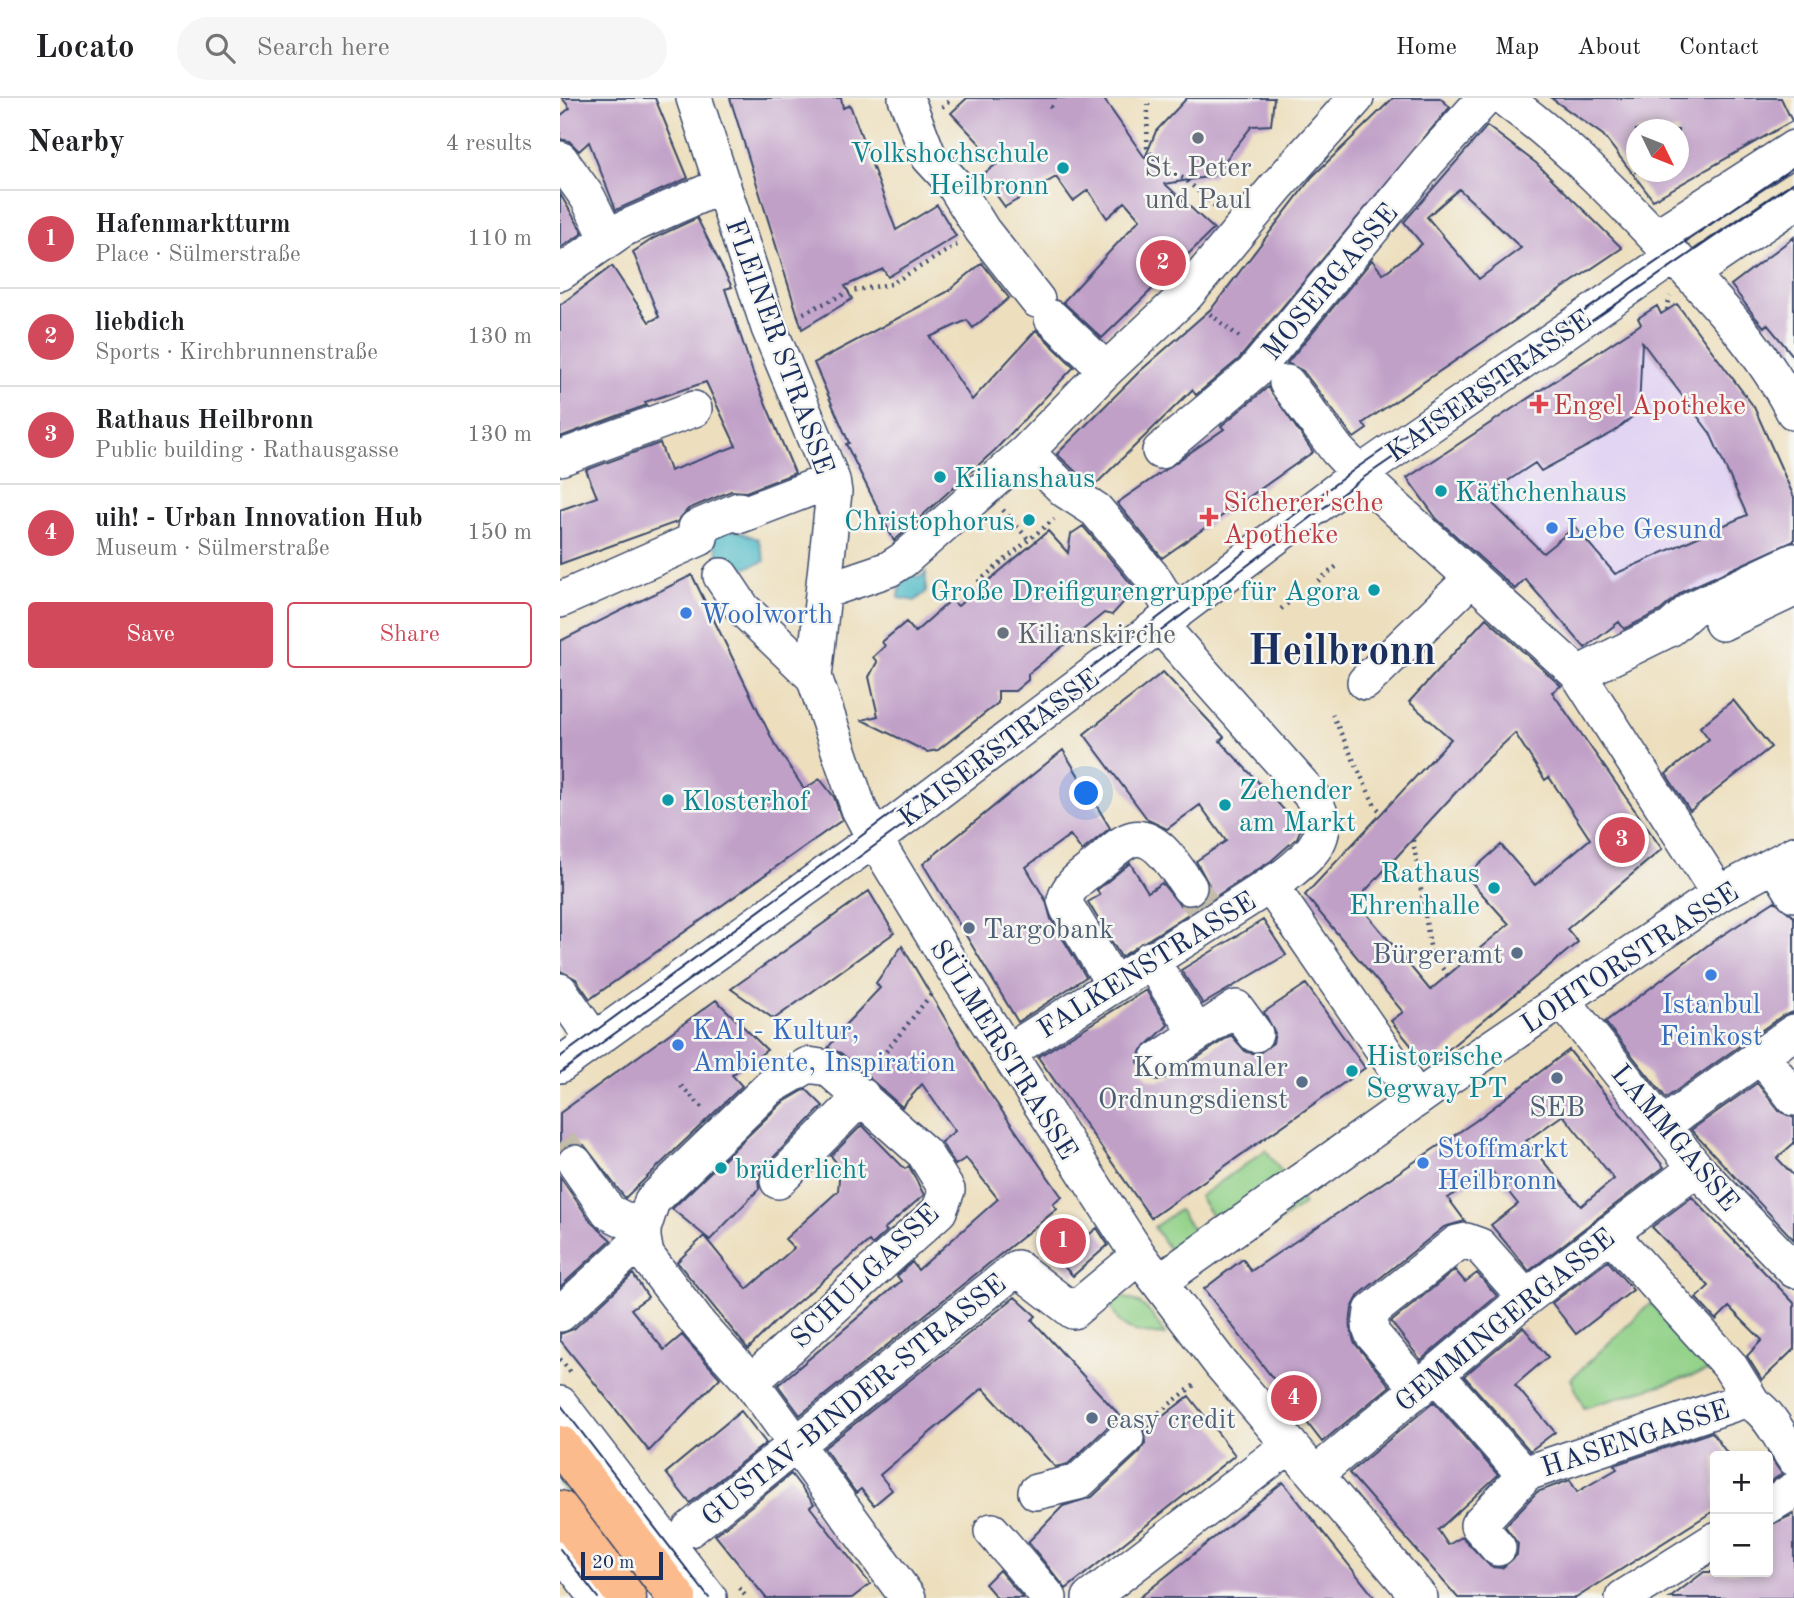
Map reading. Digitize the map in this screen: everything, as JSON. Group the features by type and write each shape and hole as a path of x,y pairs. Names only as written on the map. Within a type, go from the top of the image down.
{"main road":[{"path":"560,1445 677,1598"},
{"path":"560,1510 627,1598"}],"street":[{"name":"FLEINER STRASSE","path":"694,98 769,328 832,480 834,492 814,677 859,809 875,839"},
{"path":"905,98 925,151 953,183 982,230 1044,309 1106,370"},
{"path":"824,591 888,569 903,560 1026,452 1106,370 1196,304 1277,186 1356,98"},
{"name":"MOSERGASSE","path":"1160,451 1253,373 1428,161 1485,98"},
{"path":"1504,98 1568,147 1673,256 1756,351 1794,412"},
{"name":"KAISERSTRASSE","path":"560,1065 875,839 1175,615 1348,474 1673,256 1794,148"},
{"path":"560,159 589,198 608,239"},
{"path":"560,273 608,239 723,185"},
{"name":"KAISERSTRASSE","path":"1673,256 1794,203"},
{"path":"1287,383 1348,474 1472,578 1577,674 1719,894"},
{"path":"560,458 694,409"},
{"name":"FALKENSTRASSE","path":"1007,1053 1150,960 1202,904 1278,880 1314,848 1323,831 1322,811 1282,763 1096,510 1065,490 1026,452"},
{"path":"560,600 700,537 696,528 739,510 741,515 832,480"},
{"path":"1577,674 1671,628 1692,609 1794,561"},
{"path":"721,576 743,609 814,677"},
{"path":"1365,682 1472,578"},
{"path":"1722,623 1794,589"},
{"name":"SÜLMERSTRASSE","path":"875,839 1007,1053 1149,1269 1221,1364 1316,1474 1414,1596"},
{"path":"1113,983 1068,909 1065,900 1072,885 1124,843 1139,839 1151,843 1165,855 1202,904"},
{"path":"1785,859 1794,894"},
{"name":"LOHTORSTRASSE","path":"1149,1269 1291,1188 1719,894 1785,859"},
{"path":"1278,880 1417,1099"},
{"path":"1150,960 1197,1033"},
{"path":"560,991 594,1040"},
{"name":"LAMMGASSE","path":"1562,1000 1696,1168 1794,1270"},
{"path":"1158,1060 1236,1008 1255,1034"},
{"path":"1662,1125 1794,1032"},
{"path":"1761,1055 1794,1098"},
{"name":"SCHULGASSE","path":"644,1241 652,1201 770,1087 808,1065 828,1068 924,1153 947,1190 939,1211 751,1382"},
{"path":"778,1181 860,1094"},
{"path":"575,1163 609,1212 644,1241 699,1326 751,1382 907,1598"},
{"name":"GEMMINGERGASSE","path":"1316,1474 1526,1298 1696,1168"},
{"name":"HASENGASSE","path":"1610,1233 1729,1365 1752,1402 1760,1408 1794,1458"},
{"path":"560,1314 644,1241"},
{"name":"HASENGASSE","path":"1526,1298 1480,1246 1466,1241 1457,1243 1372,1311 1370,1327 1373,1335 1520,1470 1527,1473 1726,1405 1752,1402"},
{"name":"GUSTAV-BINDER-STRASSE","path":"690,1529 1017,1268 1073,1311 1149,1269"},
{"path":"560,1404 709,1598"},
{"path":"1036,1492 1078,1482 1126,1438"},
{"path":"1090,1598 1290,1445"},
{"path":"1498,1548 1478,1525 1527,1473"},
{"path":"1773,1503 1794,1490"},
{"path":"992,1531 1049,1598"},
{"path":"1623,1598 1710,1542"},
{"path":"560,1549 597,1598"}],"path":[{"path":"1148,104 1147,147 1151,157 1162,169 1182,176 1196,188"},
{"path":"769,328 851,291 897,281 982,230"},
{"path":"978,582 1049,521 1056,518 1064,528"},
{"path":"1015,524 1029,540"},
{"path":"1318,581 1338,565"},
{"path":"1281,608 1299,594"},
{"path":"1332,714 1375,806 1382,813"},
{"path":"1413,841 1431,952 1448,976"},
{"path":"860,1094 882,1056 953,968"},
{"path":"1126,1438 1221,1364"}],"shaded area":[{"path":"1677,304 1754,407 1794,497 1794,551 1625,630 1618,623 1586,650 1546,604 1551,598 1531,577 1505,597 1446,531 1407,478 1642,325 1638,318 1657,306 1661,313"}],"green space":[{"path":"1266,1150 1304,1204 1276,1224 1258,1198 1218,1225 1199,1197"},
{"path":"1179,1210 1200,1240 1175,1258 1154,1227"},
{"path":"1107,1295 1129,1299 1142,1305 1165,1335 1142,1333 1127,1328 1116,1316"},
{"path":"1651,1303 1718,1368 1584,1408 1571,1379"},
{"path":"560,1469 659,1598 646,1598 560,1485"}],"water":[{"path":"721,525 758,539 765,561 735,572 731,561 718,555 716,546 706,533"},
{"path":"926,572 926,592 915,601 899,598 900,586 911,573 919,578"}],"building":[{"path":"562,98 655,98 688,178 616,210 589,142 579,151 569,141 560,139 560,116 570,108"},
{"path":"730,98 841,98 843,108 850,105 896,230 937,205 956,236 888,277 883,269 845,286 852,299 802,329"},
{"path":"967,98 1103,98 1145,158 1156,131 1187,98 1274,98 1271,125 1252,126 1213,176 1165,184 1214,229 1102,338 1063,302 1140,219 1125,202 1107,218 1088,190 1073,201 1056,177 1005,207 982,175 998,163 951,113"},
{"path":"1393,98 1440,98 1450,107 1239,359 1196,395 1192,390 1095,485 1078,474 1057,454 1139,372 1212,308 1312,177"},
{"path":"1551,98 1781,98 1792,121 1689,180 1689,119 1626,119 1626,165 1603,135"},
{"path":"1487,126 1536,163 1622,248 1363,423 1367,429 1354,438 1303,371 1287,363 1372,260 1383,274 1422,244 1404,222","holes":["1459,189 1521,248 1479,279 1427,217"]},
{"path":"1639,182 1685,182 1653,200"},
{"path":"560,194 583,233 560,248"},
{"path":"697,218 732,287 725,289 754,376 795,473 746,492 731,491 688,509 677,522 560,564 560,510 597,497 586,470 660,443 670,471 736,446 706,382 645,402 647,405 560,437 560,305 612,266 649,322 659,317 633,252 654,238"},
{"path":"1794,237 1794,357 1767,324 1764,327 1756,318 1731,285"},
{"path":"982,263 1009,298 973,328 967,320 930,337 972,400 1036,330 1074,367 995,450 894,541 846,444 849,443 814,363 947,292"},
{"path":"1677,304 1754,407 1794,497 1794,541 1683,591 1660,611 1624,629 1619,622 1585,648 1525,579 1515,589 1437,519 1407,478 1641,324 1638,318 1657,306 1661,314","holes":["1642,342 1710,433 1747,515 1615,574 1575,527 1543,553 1485,496 1535,463 1541,471 1614,432 1639,411"]},
{"path":"1268,387 1313,452 1162,558 1117,503 1224,429 1221,426"},
{"name":"Kilianskirche","path":"1083,526 1133,586 1132,593 1112,615 1104,613 1028,674 1028,680 1015,691 998,691 998,703 938,750 927,752 862,720 878,716 869,677 877,662 873,657 885,646 882,642 906,622 915,632 951,600 958,606 1048,531 1068,553 1071,534"},
{"name":"Klosterhof","path":"692,575 774,743 804,789 820,779 834,797 842,820 590,999 576,979 560,971 560,641"},
{"path":"1486,618 1561,686 1552,692 1662,849 1567,929 1578,942 1428,1066 1391,1021 1403,1012 1305,895 1451,739 1409,702","holes":["1515,733 1545,780 1549,777 1590,839 1535,885 1501,845 1466,876 1509,924 1430,990 1356,901 1480,766"]},
{"path":"1163,672 1224,737 1220,741 1301,828 1297,838 1271,861 1121,957 1088,902 1100,895 1097,890 1130,863 1148,892 1162,883 1180,905 1190,907 1200,904 1207,895 1209,885 1196,861 1226,841 1200,805 1167,829 1148,820 1084,734"},
{"path":"1733,700 1771,747 1690,811 1666,774 1709,739 1700,727"},
{"path":"1063,750 1110,828 1082,851 1070,835 1026,867 1046,901 1051,919 1086,977 1018,1022 923,864"},
{"path":"869,891 894,933 774,1019 731,989"},
{"path":"1775,901 1794,917 1794,1012 1782,1016 1666,1098 1605,1022 1712,942"},
{"path":"1263,920 1286,955 1203,1004 1181,970"},
{"path":"902,946 988,1091 1062,1197 1053,1204 1057,1209 800,1415 778,1385 901,1281 897,1276 912,1262 918,1270 998,1199 966,1158 955,1165 941,1142 955,1131 922,1084 902,1107 841,1053 828,1048 846,1024 880,988 876,983"},
{"path":"1306,984 1365,1068 1151,1218 1038,1057 1146,990 1168,1025 1140,1052 1138,1062 1149,1078 1159,1080 1169,1077 1231,1035 1246,1052 1258,1054 1273,1043 1275,1033 1264,1012"},
{"path":"716,1000 767,1050 732,1075 742,1086 625,1198 584,1145 573,1143 560,1151 560,1113"},
{"path":"1569,1050 1664,1167 1529,1271 1491,1225 1518,1204 1491,1170 1448,1198 1465,1221 1444,1227 1359,1295 1352,1308 1350,1325 1354,1342 1390,1386 1322,1442 1204,1289 1243,1259 1251,1271 1474,1122","holes":["1563,1115 1614,1179 1581,1206 1526,1141"]},
{"path":"1757,1083 1779,1111 1794,1118 1794,1143 1777,1158 1794,1176 1794,1240 1691,1130"},
{"path":"806,1089 823,1106 764,1167 758,1177 759,1189 710,1240 672,1209 782,1103"},
{"path":"862,1125 905,1169 909,1166 924,1195 884,1229 887,1231 872,1245 869,1241 778,1319 748,1349 677,1262 704,1236 747,1289 794,1248 785,1239 838,1191 840,1167 831,1156"},
{"path":"560,1177 592,1223 611,1240 560,1287"},
{"path":"1692,1197 1794,1303 1794,1349 1762,1380 1747,1356 1762,1340 1729,1307 1716,1320 1696,1298 1709,1286 1652,1227"},
{"path":"1097,1228 1108,1245 1073,1276 1058,1260"},
{"path":"1608,1261 1633,1290 1576,1334 1552,1303"},
{"path":"1455,1270 1465,1282 1477,1273 1497,1296 1421,1360 1391,1322"},
{"path":"633,1274 648,1297 631,1309 664,1350 682,1335 720,1378 649,1451 560,1340 560,1334 574,1329"},
{"path":"1015,1297 1036,1316 1032,1320 1122,1418 1112,1423 1068,1464 1055,1467 983,1388 880,1475 892,1490 874,1505 861,1489 856,1493 824,1448"},
{"path":"1523,1327 1548,1357 1515,1385 1555,1432 1530,1451 1464,1376"},
{"path":"1189,1396 1235,1455 1066,1589 1028,1542 1063,1506 1092,1497 1140,1452 1145,1443 1144,1431"},
{"path":"1434,1402 1498,1475 1438,1530 1448,1545 1462,1537 1491,1567 1502,1568 1517,1555 1518,1544 1505,1526 1537,1492 1570,1480 1577,1492 1617,1469 1614,1465 1712,1432 1725,1451 1710,1451 1710,1513 1576,1598 1458,1598 1349,1473"},
{"path":"741,1411 766,1443 690,1503 666,1473"},
{"path":"1773,1461 1782,1474 1773,1480"},
{"path":"791,1474 814,1504 810,1507 870,1584 852,1598 766,1598 715,1535"},
{"path":"1283,1482 1375,1598 1139,1598 1164,1578"},
{"path":"1794,1514 1794,1598 1670,1598 1704,1572 1710,1572 1710,1577 1773,1577 1773,1524"},
{"path":"999,1570 1023,1598 997,1598 985,1584"}],"tunnel":[{"path":"1189,887 1203,906"},
{"path":"560,1143 575,1163"}],"tram line":[{"path":"560,1057 1135,635 1355,469 1794,167"},
{"path":"560,1073 931,805 1363,478 1794,182"},
{"path":"560,1404 709,1598"},
{"path":"560,1549 598,1598"}],"place":[{"name":"St. Peter und Paul","path":"1198,138"},
{"name":"Volkshochschule Heilbronn","path":"1063,168"},
{"name":"liebdich","path":"1163,263"},
{"name":"Engel Apotheke","path":"1539,404"},
{"name":"Kilianshaus","path":"940,477"},
{"name":"Käthchenhaus","path":"1441,491"},
{"name":"Sicherer'sche Apotheke","path":"1209,517"},
{"name":"Christophorus","path":"1029,520"},
{"name":"Lebe Gesund","path":"1552,528"},
{"name":"Große Dreifigurengruppe für Agora","path":"1374,590"},
{"name":"Woolworth","path":"686,613"},
{"name":"Kilianskirche","path":"1003,633"},
{"name":"Klosterhof","path":"668,800"},
{"name":"Zehender am Markt","path":"1225,805"},
{"name":"Rathaus Heilbronn","path":"1622,840"},
{"name":"Rathaus Ehrenhalle","path":"1494,888"},
{"name":"Targobank","path":"969,928"},
{"name":"Bürgeramt","path":"1517,953"},
{"name":"Istanbul Feinkost","path":"1711,975"},
{"name":"KAI - Kultur, Ambiente, Inspiration","path":"678,1045"},
{"name":"Historische Segway PT","path":"1352,1071"},
{"name":"SEB","path":"1557,1078"},
{"name":"Kommunaler Ordnungsdienst","path":"1302,1082"},
{"name":"Stoffmarkt Heilbronn","path":"1423,1163"},
{"name":"brüderlicht","path":"721,1168"},
{"name":"Hafenmarktturm","path":"1063,1241"},
{"name":"uih! - Urban Innovation Hub","path":"1294,1398"},
{"name":"easy credit","path":"1092,1418"}],"district":[{"name":"Heilbronn","path":"1342,649"}]}
